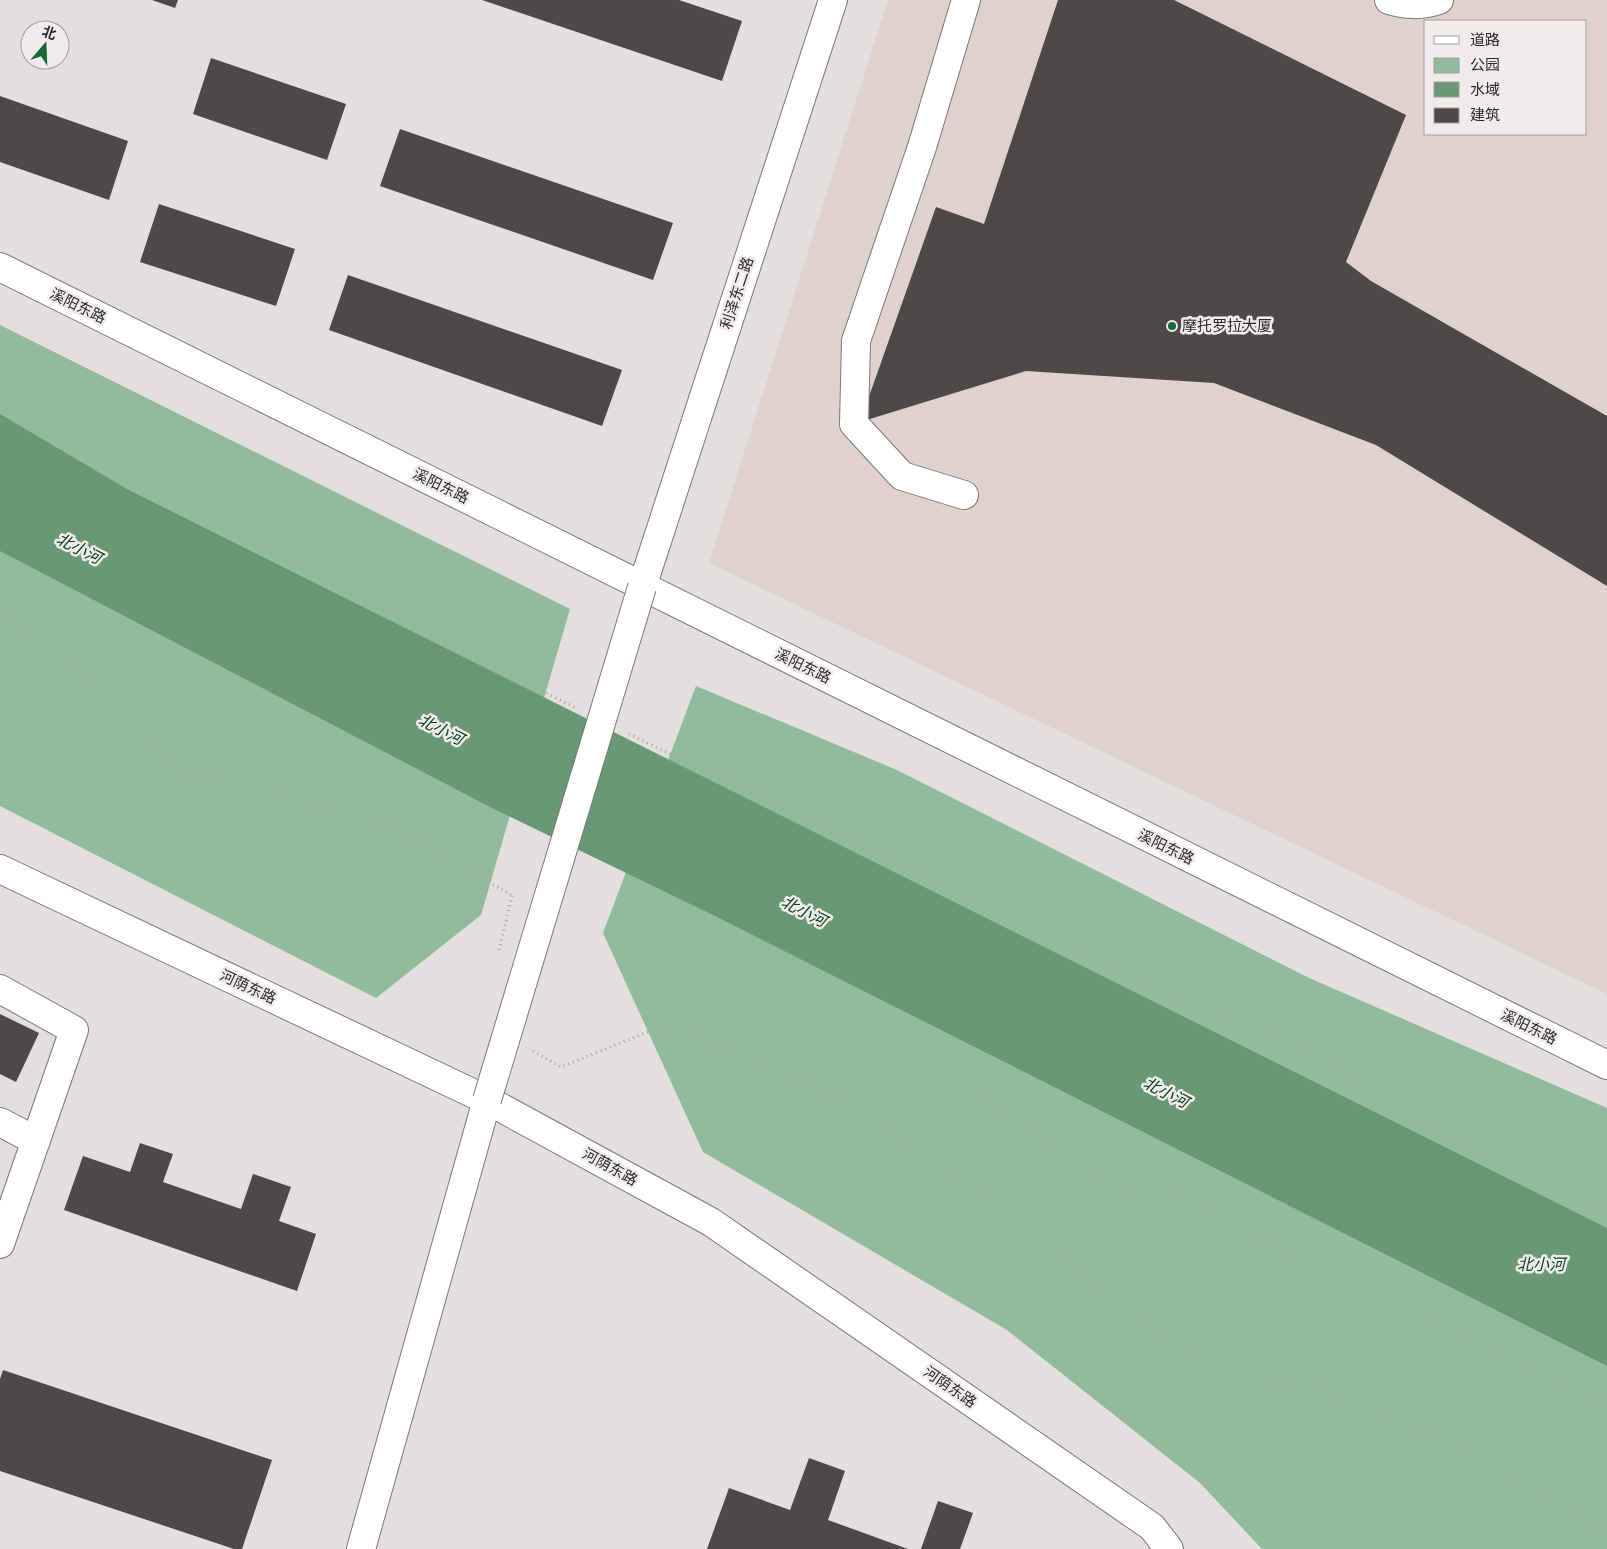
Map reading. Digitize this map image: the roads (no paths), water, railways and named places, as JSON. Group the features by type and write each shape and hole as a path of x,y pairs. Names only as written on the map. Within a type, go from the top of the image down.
{"street":[{"name":"利泽东二路","path":"361,1549 487,1100 642,586 832,0"},
{"path":"964,495 902,476 854,424 856,341 922,147 966,0"},
{"path":"1389,0 1399,4 1429,3 1438,0"},
{"name":"溪阳东路","path":"0,267 1607,1065"},
{"name":"河荫东路","path":"0,869 487,1100 711,1222 1152,1527 1170,1549"},
{"path":"0,989 74,1030 0,1244"},
{"path":"0,1122 36,1141"}],"water":[{"name":"北小河","path":"0,414 127,489 1607,1228 1607,1366 715,916 490,807 0,551"}],"place":[{"name":"摩托罗拉大厦","path":"1172,326"}]}
